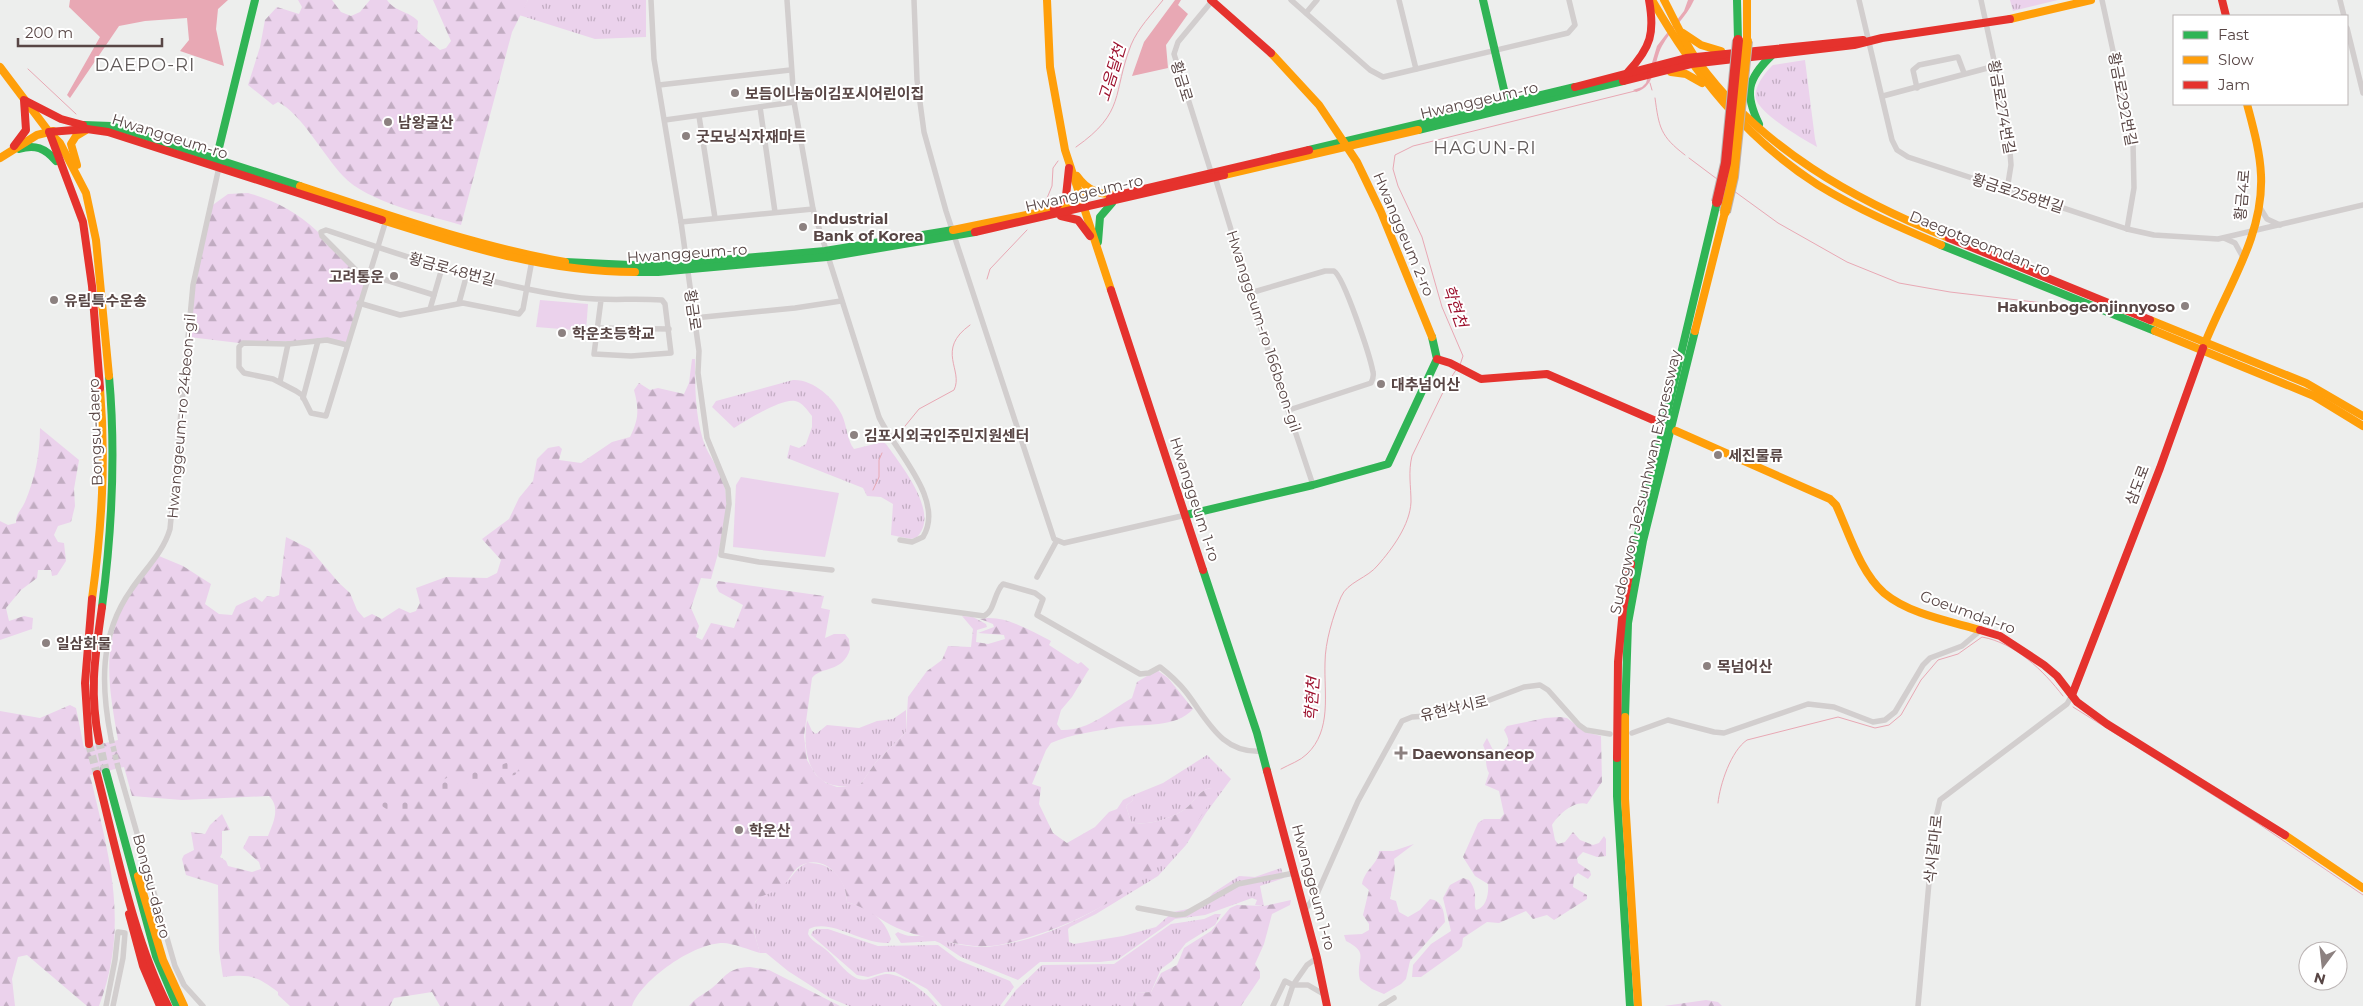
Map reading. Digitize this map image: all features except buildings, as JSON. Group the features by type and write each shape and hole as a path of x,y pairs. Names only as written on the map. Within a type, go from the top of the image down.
{"main road":[{"path":"218,164 255,0"},
{"name":"Hwanggeum 1-ro","path":"1047,0 1052,80 1057,115 1070,164 1262,751 1317,958 1327,1006"},
{"name":"Hwanggeum 2-ro","path":"1212,0 1280,59 1310,95 1346,144 1388,228 1437,359"},
{"path":"1483,0 1508,106"},
{"path":"1630,76 1651,42 1653,28 1651,0"},
{"name":"Daegotgeomdan-ro","path":"1651,0 1666,26 1682,37"},
{"name":"Daegotgeomdan-ro","path":"1664,0 1693,60 1710,88 1744,127 1763,144 1848,202 1916,234 2204,346 2306,383 2363,416"},
{"name":"Sudogwon Je2sunhwan Expressway","path":"1638,1006 1626,799 1624,694 1628,623 1650,513 1733,177 1742,40 1737,0"},
{"name":"Sudogwon Je2sunhwan Expressway","path":"1630,1006 1617,796 1618,662 1622,608 1635,542 1726,163 1746,0"},
{"name":"Hwanggeum-ro","path":"3,156 37,135 61,128 111,126 218,164 387,218 532,259 573,263 687,267 826,254 954,234 1084,206 1630,76 1669,69 1693,60 1731,53 1853,40 1869,40 1986,24 2091,0"},
{"path":"2222,0 2226,15"},
{"path":"1682,37 1708,48 1731,53"},
{"name":"Hwanggeum-ro","path":"1693,60 1772,55 1854,45 1869,40"},
{"path":"1764,132 1750,104 1749,86 1756,70 1772,55"},
{"name":"Daegotgeomdan-ro","path":"1693,60 1764,132 1825,178 1870,204 2204,346 2314,396 2363,426"},
{"name":"Bongsu-daero","path":"0,67 49,132 60,143 86,193 98,263 110,390 113,484 109,545 92,679 94,743 84,702 84,668 99,556 104,498 104,453 87,246 83,222 71,185 49,132"},
{"path":"1669,69 1690,76 1710,88"},
{"name":"Hwanggeum-ro","path":"1630,76 1639,70 1669,69"},
{"path":"3,156 24,136 26,130 24,100 85,127 71,144 86,193"},
{"name":"황금4로","path":"2230,286 2244,259 2254,232 2259,206 2260,176 2258,153 2247,105"},
{"path":"3,156 35,146 44,148 56,161 71,185"},
{"path":"1070,164 1087,189 1116,198"},
{"path":"1070,164 1066,196 1053,213 1078,220 1086,228 1099,251"},
{"path":"1099,251 1099,221 1102,212 1116,198"},
{"name":"삼도로","path":"2072,695 2219,307 2230,286"},
{"path":"1186,515 1384,466 1391,461 1437,359 1460,367 1476,378 1485,379 1547,374 1658,422"},
{"name":"Goeumdal-ro","path":"1676,431 1830,499 1836,505 1874,581 1883,592 1905,605 2009,640 2044,665 2072,695 2107,724 2273,825 2363,888"},
{"name":"Bongsu-daero","path":"168,1006 158,988 148,960 122,875 101,773 129,855 156,956 177,1006"},
{"path":"129,855 146,900 164,963 176,994 184,1006"},
{"path":"122,875 130,916 144,966 160,1006"}],"street":[{"name":"황금로","path":"651,0 652,43 682,222 699,351 698,373 707,438 728,489 729,504 721,555 759,562 832,570"},
{"path":"787,0 790,70 813,209 879,417 889,437 920,484 926,498 928,515 925,534 916,542 900,540"},
{"path":"914,0 920,109 934,169 1052,536 1056,542"},
{"name":"황금로","path":"1212,0 1178,42 1174,54 1213,174"},
{"path":"1291,0 1379,76 1416,69 1572,31 1575,22 1569,0"},
{"path":"1306,13 1318,0"},
{"path":"1398,0 1416,69"},
{"name":"황금로258번길","path":"1859,0 1894,145 1901,154 2127,229 2185,238 2224,238 2363,205"},
{"name":"황금로274번길","path":"1981,0 2010,139 2011,172 2007,190"},
{"name":"황금로292번길","path":"2102,0 2133,143 2134,188 2127,229"},
{"path":"2340,0 2344,15"},
{"path":"2348,32 2363,93"},
{"path":"1917,88 1913,70 1919,64 1958,57 1964,74"},
{"path":"1882,96 1995,66"},
{"path":"659,85 790,70"},
{"path":"665,120 794,102"},
{"path":"760,107 776,212"},
{"path":"699,116 715,218"},
{"name":"Hwanggeum-ro 24beon-gil","path":"111,738 104,688 107,647 113,623 122,604 160,553 170,528 193,285 218,164"},
{"name":"Hwanggeum-ro 166beon-gil","path":"1213,174 1313,485"},
{"path":"2259,206 2267,219 2280,225"},
{"path":"682,222 813,209"},
{"path":"346,345 329,340 288,344 243,343 239,347 238,367 241,372 280,382 304,398 312,414 326,416 346,345 387,218"},
{"name":"황금로48번길","path":"434,295 369,275 353,268 322,236 321,232 326,230 442,268 527,288 601,300 664,302 669,329"},
{"path":"2224,238 2237,245 2244,259"},
{"path":"359,303 400,315 459,303 474,304 519,314 523,309 532,259"},
{"path":"430,309 442,268"},
{"path":"1250,293 1325,271 1334,271 1342,280 1359,330 1373,372 1371,383 1289,410"},
{"path":"459,303 466,274"},
{"path":"598,328 669,329 672,352 670,354 619,356 594,354 601,300"},
{"path":"694,318 787,309 841,301"},
{"path":"304,398 318,341"},
{"path":"280,382 288,344"},
{"path":"1056,542 1069,542 1186,515"},
{"path":"1038,577 1056,542"},
{"path":"874,601 984,616 990,611 998,590 1003,584 1035,592 1043,599 1038,615 1140,674 1149,673 1160,666 1185,691 1228,744 1243,751 1262,751"},
{"path":"1632,733 1668,720 1714,732 1724,732 1808,704 1834,707 1872,722 1885,720 1895,712 1923,665 1930,658 1962,646 1981,630"},
{"name":"유현삭시로","path":"1304,912 1317,894 1367,782 1402,721 1407,718 1426,716 1442,707 1479,704 1524,687 1540,685 1548,690 1579,725 1586,730 1610,734"},
{"name":"삭시갈마로","path":"1918,1006 1934,826 1940,800 2067,704 2072,695"},
{"path":"118,767 175,966 184,985 203,1006"},
{"path":"1138,908 1176,915 1185,914 1238,884 1294,873"},
{"path":"106,1006 115,960 118,932 122,932 125,933 125,946 113,1006"},
{"path":"1286,1006 1293,985 1306,964 1317,958"},
{"path":"1273,1006 1285,981 1293,985 1308,984 1325,995"},
{"path":"1381,1006 1394,998"}],"green space":[{"path":"298,0 332,0 341,12 351,16 360,12 370,0 387,0 394,7 418,21 417,31 440,50 446,48 451,41 433,0 528,0 512,32 461,225 398,206 367,193 354,185 336,168 295,115 278,102 273,105 248,85 260,47 265,20 277,7 299,14 302,7"},
{"path":"528,0 646,0 646,37 595,39 519,15"},
{"path":"2010,0 2058,0 2013,11"},
{"path":"1805,60 1817,147 1773,119 1759,105 1756,99 1758,85 1773,65"},
{"path":"248,193 267,199 293,212 317,231 347,262 370,275 346,346 327,340 239,343 189,337 192,295 210,207 228,194"},
{"path":"540,300 588,304 586,331 536,327"},
{"path":"692,359 695,359 696,400 700,430 705,446 723,482 726,499 725,522 711,579 701,578 691,608 699,626 696,637 702,640 711,623 734,628 743,605 719,592 716,586 718,581 824,596 821,608 830,610 825,638 834,634 845,634 849,639 850,649 847,657 837,666 816,674 812,678 804,736 807,760 816,775 826,783 837,787 860,785 876,762 906,732 908,697 927,671 942,660 948,646 971,647 973,629 962,616 973,617 986,624 987,627 977,630 976,642 988,644 1005,639 1004,635 978,633 994,627 993,624 980,619 989,618 1007,621 1051,641 1049,645 1078,664 1081,662 1089,669 1072,697 1061,710 1057,724 1061,730 1090,724 1107,714 1132,698 1137,682 1157,670 1168,678 1193,709 1186,715 1168,722 1093,731 1051,743 1046,750 1032,784 1041,787 1039,804 1053,833 1067,843 1095,827 1109,812 1117,809 1123,800 1131,796 1133,800 1126,806 1131,822 1144,823 1159,821 1180,812 1204,790 1212,788 1214,793 1199,819 1160,864 1112,900 1085,915 1030,937 1003,944 981,946 935,940 897,928 860,907 847,902 843,885 832,870 817,862 809,863 797,868 782,887 755,902 754,932 760,953 723,943 698,949 670,964 658,974 646,985 632,1006 440,1006 432,992 394,998 390,1006 290,1006 278,995 278,992 258,979 247,976 223,977 219,950 218,885 186,875 182,859 184,855 194,850 191,832 205,834 210,825 222,814 230,830 222,831 222,853 220,857 226,861 228,866 252,872 261,869 259,862 243,848 249,836 268,836 275,816 273,801 269,796 182,800 132,796 124,767 90,775 109,862 115,918 108,976 99,1006 87,1006 27,955 18,957 12,979 15,1006 0,1006 0,711 40,718 70,705 76,708 84,748 118,740 110,689 109,672 112,639 123,607 159,556 183,566 211,584 205,604 219,614 232,615 236,606 255,597 262,602 267,596 274,597 279,595 286,537 310,549 350,593 357,610 364,618 372,614 382,619 399,608 410,613 416,611 420,603 416,588 446,577 487,578 497,573 501,560 482,539 509,519 519,498 533,481 537,459 548,448 559,446 562,449 559,460 581,463 612,442 630,437 637,414 634,390 639,383 650,390 658,388 684,394 689,383"},
{"path":"793,380 815,386 834,402 842,415 854,449 883,442 886,444 916,489 921,502 924,515 923,527 917,537 911,539 891,535 893,504 881,497 867,496 863,488 787,458 790,445 799,448 806,444 812,427 812,416 800,403 789,401 781,403 734,428 712,407 716,401"},
{"path":"40,428 79,460 74,489 75,506 71,522 58,526 54,535 58,542 64,543 66,561 57,575 52,576 51,570 38,570 37,578 21,590 6,608 9,621 24,616 33,618 32,629 0,640 0,521 8,525 16,523 32,484 38,457"},
{"path":"741,477 839,493 825,557 733,547 736,485"},
{"path":"906,710 906,732 876,762 860,785 833,785 823,781 815,774 807,754 807,720 812,731 816,734 827,725 859,728 877,721 893,719"},
{"path":"1545,718 1567,718 1585,732 1601,736 1602,782 1587,804 1582,803 1572,806 1562,813 1552,825 1555,840 1558,844 1565,842 1573,832 1580,840 1593,845 1599,843 1604,836 1606,839 1606,856 1597,857 1583,852 1577,858 1578,863 1590,871 1591,875 1588,879 1578,873 1574,877 1573,887 1587,895 1587,899 1554,920 1547,915 1533,919 1526,911 1499,923 1487,922 1463,938 1462,946 1459,950 1421,977 1412,977 1413,965 1431,944 1451,931 1443,898 1450,885 1463,878 1469,880 1475,894 1476,910 1486,900 1488,884 1475,876 1463,857 1478,823 1484,819 1500,819 1504,814 1499,791 1485,785 1489,773 1483,745 1487,738 1493,750 1502,751 1508,743 1504,730 1507,726"},
{"path":"1207,755 1231,779 1206,813 1186,845 1158,876 1096,914 1070,927 1068,929 1069,942 1074,944 1123,936 1156,927 1173,912 1193,908 1205,902 1213,893 1239,876 1255,877 1281,868 1284,878 1260,886 1264,906 1255,905 1257,900 1252,898 1205,915 1175,919 1117,960 1100,962 1040,962 1018,980 961,957 935,941 901,943 895,934 898,932 964,945 987,947 1015,942 1045,933 1074,921 1102,906 1130,888 1176,847 1203,811 1212,788 1204,790 1180,812 1159,821 1144,823 1131,822 1126,806 1133,800 1131,796 1163,783"},
{"path":"513,760 517,761 520,767 515,775 500,777 497,772 499,766"},
{"path":"475,772 483,780 475,788 467,780"},
{"path":"451,776 452,780 449,791 442,794 434,790 436,783"},
{"path":"403,799 413,803 410,811 389,811 382,806 382,802"},
{"path":"1414,844 1394,859 1395,871 1390,899 1396,901 1399,912 1408,917 1420,910 1430,899 1434,900 1442,907 1445,922 1410,961 1406,979 1384,994 1372,989 1360,980 1360,953 1358,949 1346,941 1344,935 1362,934 1369,930 1369,924 1363,915 1369,890 1362,884 1366,874 1377,859 1379,851 1393,851"},
{"path":"807,863 823,865 836,873 844,886 847,902 862,907 880,919 891,939 889,943 879,943 837,929 818,927 809,929 808,934 811,939 825,949 856,978 864,980 886,974 900,977 922,990 937,1006 849,1006 830,998 788,971 766,953 760,953 753,924 756,901 784,884 799,868"},
{"path":"1291,900 1290,905 1272,914 1264,944 1255,964 1260,972 1260,978 1241,1006 1133,1006 1137,993 1151,992 1161,973 1177,965 1184,948 1211,931 1230,908 1237,905 1264,906"},
{"path":"1215,914 1221,914 1215,925 1186,943 1172,961 1161,969 1151,992 1137,993 1133,1006 1004,1006 1016,990 1042,965 1114,964 1171,924 1204,919"},
{"path":"817,929 828,929 878,946 938,945 958,960 1010,981 1014,987 1000,1006 942,1006 927,989 895,972 885,972 868,977 857,975 811,935"},
{"path":"750,967 769,970 840,1006 689,1006 732,971"},
{"path":"1706,1000 1718,1002 1722,1006 1664,1006"}],"shaded area":[{"path":"70,0 228,0 218,9 216,29 224,66 180,51 189,40 187,18 145,21 119,26 70,98 67,95 100,37 69,7"},
{"path":"1175,0 1181,0 1178,5 1188,14 1166,45 1168,68 1132,76 1144,42"},
{"path":"1688,0 1694,0 1662,46 1654,73 1648,85 1636,92 1633,90 1642,87 1646,83 1657,46 1684,11"}],"waterway":[{"name":"고음달천","path":"1076,147 1092,135 1110,112 1131,45 1141,27 1163,0"},
{"path":"28,69 76,114"},
{"path":"1650,83 1652,90"},
{"name":"학현천","path":"1460,365 1463,356 1442,307 1422,237 1398,186 1393,169 1395,155 1413,146 1635,91"},
{"path":"1655,98 1662,130 1670,142 1685,155"},
{"path":"1689,158 1717,179"},
{"name":"고음달천","path":"1045,203 1052,186 1053,168 1058,161"},
{"path":"1734,191 1778,223 1847,262 1899,283 1950,292 2060,305"},
{"name":"고음달천","path":"987,279 990,269 1027,230"},
{"name":"고음달천","path":"901,431 919,409 954,390 956,375 952,351 954,343 960,334 970,325"},
{"name":"학현천","path":"1281,769 1298,761 1307,754 1320,734 1325,711 1326,646 1338,604 1348,588 1378,565 1389,552 1404,528 1410,511 1412,456 1447,384 1456,370"},
{"name":"고음달천","path":"873,490 879,477 879,460 882,453"},
{"path":"1718,803 1727,768 1736,752 1747,740 1838,717 1875,728 1889,725 1901,715 1921,680 1938,660 1958,654 1982,637 1994,640 2017,651 2037,667 2063,696"},
{"path":"2073,707 2253,820 2363,895"}],"tunnel":[{"path":"111,738 118,767"},
{"path":"99,741 106,772"},
{"path":"89,744 97,774"}],"traffic: fast":[{"path":"217,163 216,160 255,0"},
{"path":"1483,0 1508,107"},
{"path":"1737,0 1738,40"},
{"path":"1759,124 1751,104 1750,87 1757,72 1772,55"},
{"path":"1418,130 1623,81"},
{"path":"1309,150 1575,87"},
{"path":"84,125 111,126 129,131 300,186"},
{"path":"19,149 39,148 56,161"},
{"path":"1631,564 1717,202"},
{"path":"1098,242 1100,217 1112,203"},
{"path":"565,262 652,266 825,251 953,230"},
{"path":"635,272 658,272 827,257 975,232"},
{"path":"1941,245 2155,331"},
{"path":"1625,717 1628,623 1643,541 1695,331"},
{"path":"1186,515 1313,485 1388,464 1437,359 1432,337"},
{"path":"102,607 112,492 109,376"},
{"path":"1203,570 1257,733 1267,771"},
{"path":"1617,758 1617,796 1630,1006"},
{"path":"106,772 156,956 177,1006"}],"traffic: slow":[{"path":"1047,0 1050,67 1065,150 1111,290"},
{"path":"1652,0 1668,27 1704,78 1724,103 1768,147 1792,167 1833,194 1878,217 1941,245"},
{"path":"1664,0 1699,63 1751,121 1780,146 1844,188 1879,207 1949,238"},
{"path":"1747,0 1747,41"},
{"path":"2010,19 2091,0"},
{"path":"1683,33 1701,45 1721,51"},
{"path":"1725,212 1733,177 1747,41"},
{"path":"1271,53 1319,105 1357,162 1381,212 1432,337"},
{"path":"0,67 49,132 60,143 86,193 96,240 109,376"},
{"path":"1671,72 1686,74 1702,83"},
{"path":"2203,348 2250,243 2256,221 2261,175 2256,139 2247,105"},
{"path":"77,165 71,144 76,136 86,130"},
{"path":"1224,175 1418,130"},
{"path":"0,158 37,135 53,131"},
{"path":"1077,176 1085,185 1093,190 1103,194 1115,195"},
{"path":"300,186 465,239 565,262"},
{"path":"953,230 1075,205"},
{"path":"1695,331 1725,212"},
{"path":"382,220 506,256 570,268 635,272"},
{"path":"2150,320 2306,383 2363,416"},
{"path":"2155,331 2314,396 2363,426"},
{"path":"92,599 103,467 100,388"},
{"path":"1676,431 1830,499 1836,505 1868,574 1884,593 1917,612 1980,630"},
{"path":"1625,717 1625,799 1638,1006"},
{"path":"2285,835 2363,888"},
{"path":"138,876 163,960 184,1006"}],"traffic: jam":[{"path":"1211,0 1271,53"},
{"path":"1628,72 1642,55 1649,39 1651,31 1649,0"},
{"path":"2222,0 2226,15"},
{"path":"1623,81 1691,64 1854,45 1882,38 2010,19"},
{"path":"1717,202 1726,163 1738,40"},
{"path":"1575,87 1686,58 1863,40"},
{"path":"14,146 26,130 24,100 61,119 83,125"},
{"path":"49,132 87,129 108,132 382,220"},
{"path":"50,134 83,222 92,286 100,388"},
{"path":"1110,197 1309,150"},
{"path":"1054,209 1066,196 1069,168"},
{"path":"975,232 1224,175"},
{"path":"1061,216 1078,220 1090,236"},
{"path":"1949,238 2150,320"},
{"path":"1111,290 1203,570"},
{"path":"2072,695 2160,468 2203,348"},
{"path":"1437,359 1450,363 1481,379 1547,374 1658,422"},
{"path":"1617,758 1618,662 1623,609 1631,564"},
{"path":"89,744 85,683 92,599"},
{"path":"99,741 94,706 94,674 102,607"},
{"path":"1980,630 2000,636 2044,665 2057,676 2077,702 2107,724 2285,835"},
{"path":"1267,771 1317,958 1327,1006"},
{"path":"97,774 135,922 156,980 168,1006"},
{"path":"129,914 143,966 160,1006"}],"place":[{"name":"보듬이나눔이김포시어린이집","path":"735,93"},
{"name":"남왕굴산","path":"388,122"},
{"name":"굿모닝식자재마트","path":"686,136"},
{"name":"Industrial Bank of Korea","path":"803,227"},
{"name":"고려통운","path":"394,276"},
{"name":"유림특수운송","path":"54,300"},
{"name":"Hakunbogeonjinnyoso","path":"2185,306"},
{"name":"학운초등학교","path":"562,333"},
{"name":"대추넘어산","path":"1381,384"},
{"name":"김포시외국인주민지원센터","path":"854,435"},
{"name":"세진물류","path":"1718,455"},
{"name":"일삼화물","path":"46,643"},
{"name":"목넘어산","path":"1707,666"},
{"name":"Daewonsaneop","path":"1401,753"},
{"name":"학운산","path":"739,830"}],"district":[{"name":"DAEPO-RI","path":"145,65"},
{"name":"HAGUN-RI","path":"1485,148"}]}
